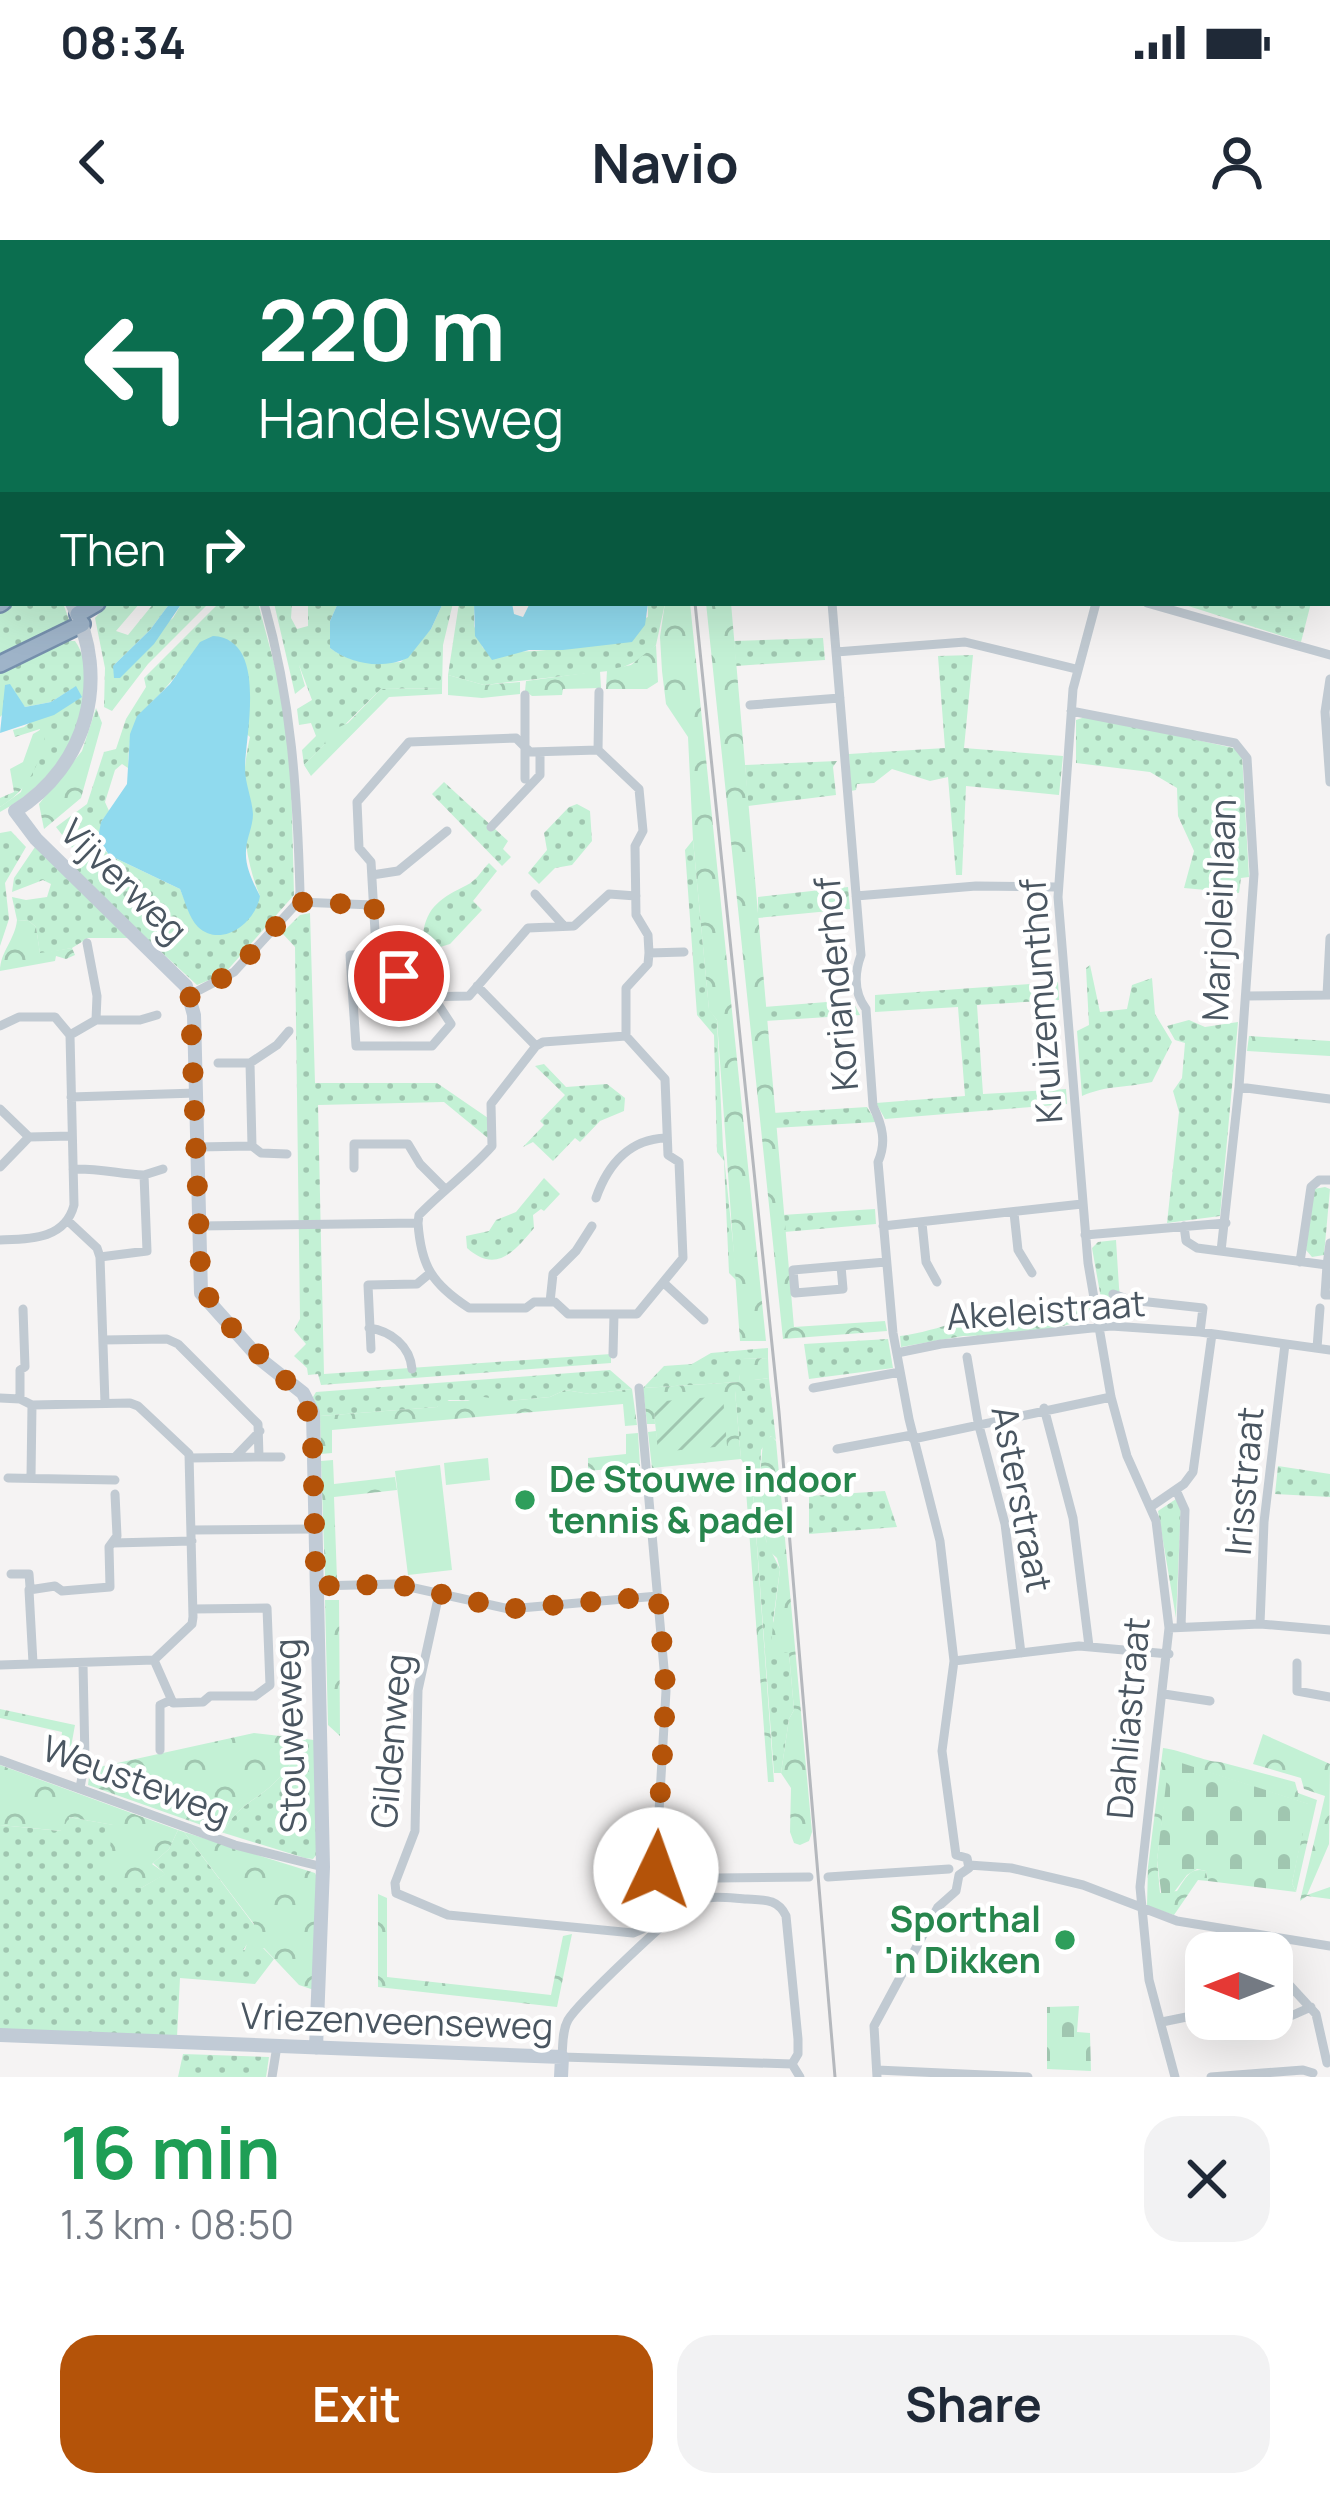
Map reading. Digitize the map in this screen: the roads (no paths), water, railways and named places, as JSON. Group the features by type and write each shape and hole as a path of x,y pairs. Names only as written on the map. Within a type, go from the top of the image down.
{"highway":[{"path":"0,664 78,614"}],"main road":[{"name":"Vijverweg","path":"78,614 92,664 84,726 52,782 10,814 175,971 190,995"},
{"name":"Stouweweg","path":"190,995 201,1281 213,1309 256,1346 310,1404 323,1867 316,2048"},
{"name":"Vriezenveenseweg","path":"0,2035 562,2057"},
{"path":"562,2057 562,2077"}],"street":[{"path":"190,995 234,972 298,902 294,739 265,606"},
{"name":"Korianderhof","path":"832,606 861,956 855,970 859,1000 866,1009 873,1106 881,1119 884,1149 878,1162 894,1335 913,1437 940,1541 954,1661 942,1751 956,1855"},
{"name":"Kruizemunthof","path":"1095,606 1076,669 1057,887 1082,1204 1099,1327"},
{"path":"1158,606 1330,655"},
{"path":"836,652 965,641 1076,669"},
{"path":"1330,679 1325,712 1330,782"},
{"path":"598,750 599,692"},
{"path":"525,695 525,779"},
{"path":"750,705 840,698"},
{"name":"Marjoleinlaan","path":"1071,711 1201,735 1244,749 1254,862 1222,1251"},
{"path":"626,1036 536,1046 491,1104 492,1146 461,1180 418,1215 421,1259 430,1274 470,1308 526,1308 535,1302 550,1302 568,1314 638,1314 682,1258 679,1162 668,1155 665,1079 626,1036 626,988 648,964 649,952 648,935 636,915 636,896 635,846 644,832 639,790 598,750 530,752 516,738 417,739 399,748 388,770 357,802 358,848 371,862 376,950 418,997 469,996 528,928 574,926 609,894 636,896"},
{"path":"491,827 540,775 540,752"},
{"path":"372,875 398,872 447,831"},
{"path":"856,896 976,886 1057,887"},
{"path":"535,894 564,926"},
{"path":"298,902 374,905"},
{"path":"1246,997 1328,995 1330,938"},
{"path":"86,943 97,996 96,1020"},
{"path":"649,952 684,952"},
{"path":"380,954 350,955 356,1046 432,1046 451,1024 434,998"},
{"path":"477,986 536,1046"},
{"path":"70,1035 96,1020 157,1015"},
{"path":"0,1026 19,1017 55,1017 70,1035 74,1169 74,1205 67,1220 40,1239 0,1240"},
{"path":"218,1063 250,1063 277,1045 289,1030"},
{"path":"250,1063 252,1146"},
{"path":"1239,1087 1330,1099"},
{"path":"71,1096 196,1094"},
{"path":"0,1109 29,1137"},
{"path":"0,1167 29,1137 72,1136"},
{"path":"596,1198 631,1145 643,1138 666,1138"},
{"path":"354,1168 354,1144 408,1144 445,1189"},
{"path":"197,1147 252,1146 261,1154 287,1154"},
{"path":"74,1169 144,1175 163,1169"},
{"path":"144,1175 147,1251"},
{"path":"1300,1262 1311,1187 1319,1180 1330,1180"},
{"path":"883,1226 1082,1204"},
{"path":"1014,1213 1018,1250 1032,1273"},
{"path":"67,1220 97,1248 100,1257 105,1403"},
{"path":"199,1226 418,1223"},
{"path":"922,1223 926,1262 937,1282"},
{"path":"1085,1235 1226,1223"},
{"path":"550,1302 553,1274 576,1252 592,1226"},
{"path":"1184,1226 1191,1246 1327,1265"},
{"path":"1330,1243 1325,1295 1330,1295"},
{"path":"100,1257 164,1252"},
{"path":"841,1266 843,1289 795,1293 793,1270 886,1262"},
{"path":"371,1349 368,1285 417,1284 430,1274"},
{"path":"665,1284 704,1320"},
{"name":"Akeleistraat","path":"1113,1294 1203,1308 1206,1333"},
{"path":"1317,1348 1321,1308"},
{"path":"20,1399 20,1370 25,1367 23,1309"},
{"path":"614,1314 614,1354"},
{"name":"Akeleistraat","path":"897,1353 1099,1327 1206,1333 1330,1351"},
{"name":"Dahliastraat","path":"1099,1327 1127,1456 1152,1506 1169,1628 1144,1838 1141,1908 1149,1980 1175,2077"},
{"path":"369,1328 386,1330 409,1352 412,1369"},
{"path":"1152,1506 1191,1477 1196,1463 1206,1333"},
{"path":"103,1340 167,1339 178,1344 249,1414 260,1431 259,1457"},
{"name":"Irisstraat","path":"1260,1624 1265,1509 1285,1344"},
{"name":"Asterstraat","path":"967,1357 978,1422 1005,1524 1021,1653"},
{"path":"813,1388 900,1372"},
{"path":"640,1388 666,1691 656,1863 660,1884 652,1895 660,1906"},
{"path":"836,1449 1111,1397"},
{"path":"0,1398 32,1405 137,1406 172,1436 190,1459 193,1609 191,1624 154,1660 0,1665"},
{"path":"32,1405 32,1477"},
{"path":"1044,1408 1073,1518 1089,1646"},
{"path":"235,1457 260,1431"},
{"path":"190,1459 281,1457"},
{"path":"8,1478 115,1480"},
{"path":"1177,1490 1185,1510 1181,1627"},
{"path":"111,1602 109,1547 117,1536 116,1494"},
{"path":"112,1543 315,1529"},
{"path":"11,1574 29,1574 34,1664"},
{"path":"316,1586 395,1584 509,1609 658,1596"},
{"path":"30,1587 55,1586 62,1591 110,1587"},
{"name":"Gildenweg","path":"439,1594 418,1690 415,1831 395,1883 396,1893 448,1915 633,1933"},
{"path":"154,1660 172,1703 203,1702 210,1696 255,1696 270,1685 267,1607 193,1609"},
{"path":"1169,1628 1260,1624 1330,1630"},
{"path":"954,1661 1089,1646 1169,1654"},
{"path":"1297,1663 1297,1691 1330,1697"},
{"path":"80,1788 85,1760 83,1664"},
{"path":"1164,1694 1210,1701"},
{"path":"160,1750 160,1705 171,1700"},
{"name":"Weusteweg","path":"0,1760 220,1840 323,1867"},
{"path":"969,1865 964,1856 956,1855 950,1862 957,1888 938,1907 874,2026 877,2073 1028,2077"},
{"path":"828,1877 954,1872 969,1865 1043,1874 1177,1921 1238,1932"},
{"path":"660,1906 672,1905 676,1894 716,1878 808,1877"},
{"path":"660,1884 671,1886 676,1894"},
{"path":"562,2057 569,2018 678,1912 698,1900 766,1900 784,1910 798,2039 792,2064 800,2077"},
{"path":"630,1955 633,1933 646,1927 660,1906"},
{"path":"1293,1941 1330,1946"},
{"path":"1211,2077 1303,2070 1312,2075 1329,2063 1318,2010 1293,1986"},
{"path":"1162,2023 1185,2020"},
{"path":"272,2077 277,2047"},
{"name":"Vriezenveenseweg","path":"562,2057 792,2064"}],"water":[{"path":"168,606 180,606 154,644 120,678 114,678 113,666"},
{"path":"337,606 442,606 408,658 378,664 358,662 330,648 330,621"},
{"path":"474,606 513,606 514,614 523,617 528,606 648,606 645,625 632,642 529,650 492,660 475,636"},
{"path":"213,636 230,641 242,653 248,670 245,768 253,814 246,857 260,896 245,923 217,935 198,927 180,889 109,855 98,838 101,822 127,784 130,734 137,716 170,684 200,642"},
{"path":"10,684 25,707 51,702 76,686 82,697 54,715 0,733 5,685"}],"railway":[{"path":"695,606 779,1412 835,2077"}],"place":[{"name":"De Stouwe indoor tennis & padel","path":"525,1500"},
{"name":"Sporthal 'n Dikken","path":"1065,1940"}]}
